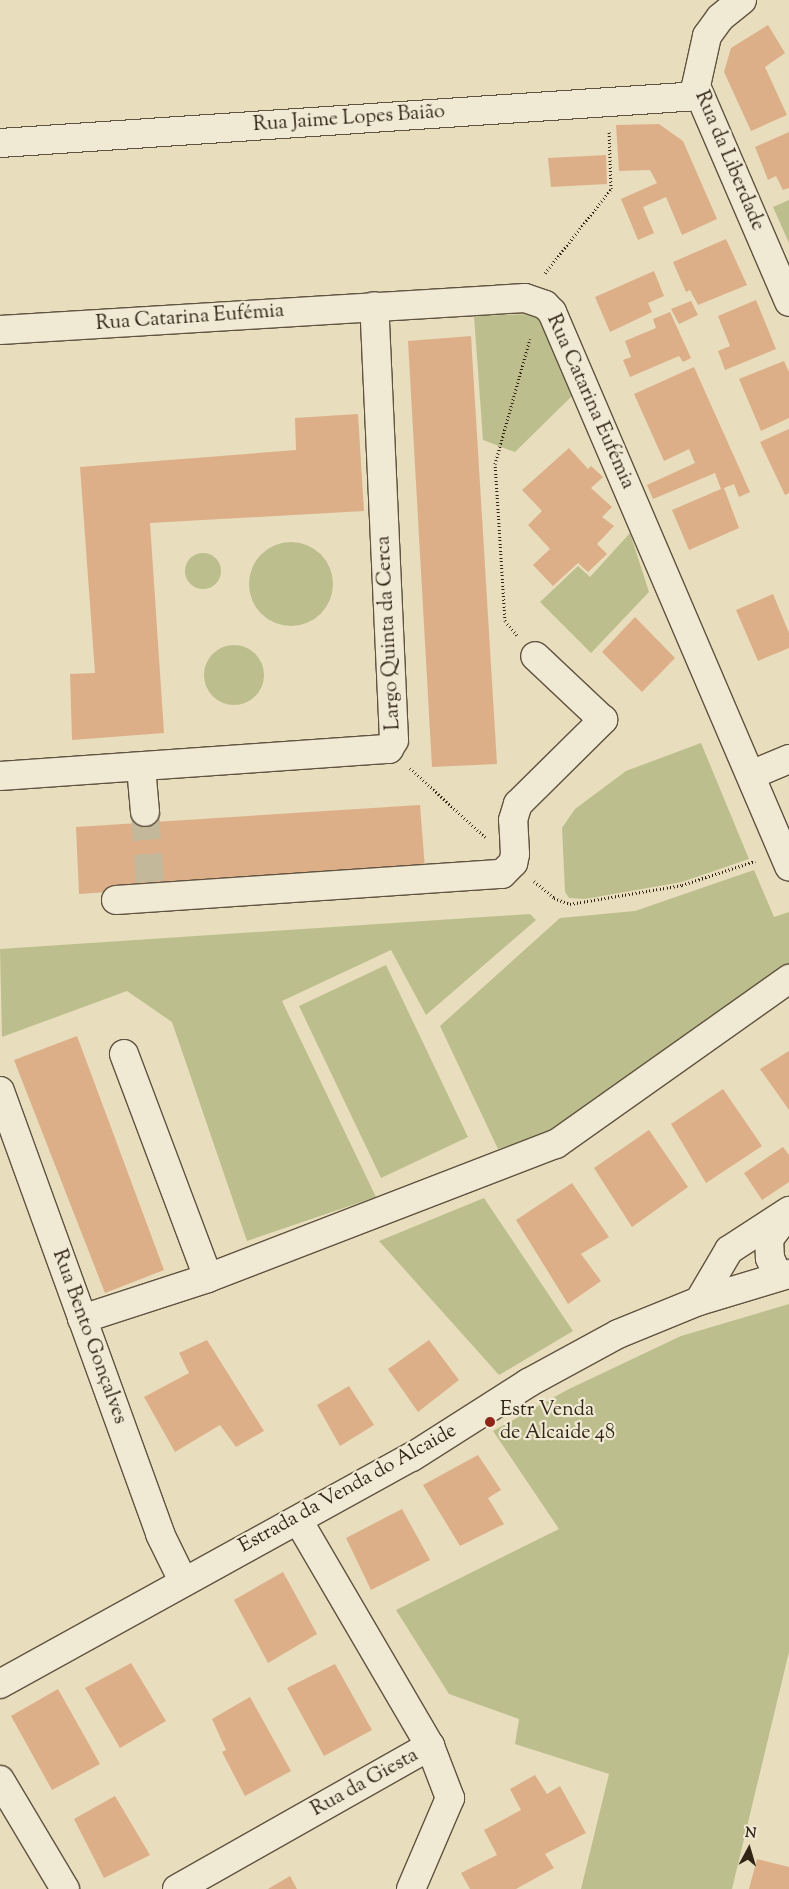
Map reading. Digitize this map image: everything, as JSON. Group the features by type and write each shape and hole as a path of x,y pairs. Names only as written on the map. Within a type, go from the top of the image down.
{"street":[{"name":"Rua da Liberdade","path":"742,0 707,36 698,68 699,96 789,302"},
{"name":"Rua Jaime Lopes Baião","path":"0,143 699,96"},
{"name":"Rua Catarina Eufémia","path":"0,330 374,306 533,300 552,312 786,859"},
{"name":"Largo Quinta da Cerca","path":"0,776 390,749 394,740 374,306"},
{"path":"116,900 492,876 513,863 513,820 518,804 603,720 535,656"},
{"path":"751,775 789,758"},
{"path":"141,767 145,812"},
{"path":"82,1319 208,1278 556,1144 789,979"},
{"path":"124,1054 208,1278"},
{"name":"Rua Bento Gonçalves","path":"0,1090 160,1534 183,1581"},
{"name":"Estrada da Venda do Alcaide","path":"1,1682 412,1457 528,1383 585,1352 699,1301 784,1275 770,1258 769,1239 789,1212"},
{"name":"Estrada da Venda do Alcaide","path":"699,1301 729,1250 789,1212"},
{"name":"Rua da Giesta","path":"177,1889 430,1746 298,1520"},
{"path":"411,1889 450,1798 430,1746"},
{"path":"0,1780 65,1889"}],"path":[{"path":"535,656 505,621 494,464 533,300 611,189 608,102"},
{"path":"390,749 513,863 554,898 570,904 682,885 786,859"}],"green space":[{"path":"789,200 789,243 773,207"},
{"path":"533,314 545,326 572,396 515,452 483,440 474,316"},
{"path":"630,533 649,592 591,653 540,602 578,566 590,577"},
{"path":"291,542 307,545 321,554 330,568 333,584 330,600 321,614 307,623 291,626 275,623 261,614 252,600 249,584 252,568 261,554 275,545"},
{"path":"203,553 215,559 221,571 215,583 203,589 191,583 185,571 191,559"},
{"path":"234,645 250,650 255,654 259,659 264,675 259,691 255,696 250,700 234,705 218,700 213,696 209,691 204,675 209,659 213,654 218,650"},
{"path":"701,743 749,859 682,882 585,899 569,898 565,892 562,828 575,809 626,771"},
{"path":"754,870 774,917 789,912 789,963 549,1132 498,1149 440,1026 560,918 635,911"},
{"path":"530,914 536,920 426,1015 391,950 282,1001 376,1197 247,1241 172,1022 127,991 2,1037 0,949"},
{"path":"386,965 468,1137 381,1178 299,1006"},
{"path":"484,1198 573,1331 499,1375 379,1241"},
{"path":"789,1304 789,1652 732,1889 581,1889 609,1774 515,1744 519,1719 449,1694 396,1610 559,1529 493,1431 567,1390 681,1336"}],"building":[{"path":"768,25 785,53 765,67 787,115 751,131 724,72 731,48"},
{"path":"659,124 683,141 717,219 682,235 666,197 643,207 654,233 638,240 621,199 657,183 650,170 619,171 616,125"},
{"path":"789,132 789,188 783,190 776,176 768,180 755,147"},
{"path":"606,155 607,184 551,187 548,158"},
{"path":"726,239 747,285 698,305 690,290 686,292 673,262"},
{"path":"654,271 664,296 648,303 652,312 610,332 595,297"},
{"path":"756,300 776,349 725,370 718,351 730,346 718,316"},
{"path":"691,301 698,315 679,324 671,309"},
{"path":"670,312 691,358 683,362 679,356 630,377 623,360 631,357 625,341 656,328 653,319"},
{"path":"471,336 497,764 432,767 408,341"},
{"path":"784,361 789,372 789,418 761,431 739,379"},
{"path":"694,367 750,492 739,497 734,484 724,488 739,528 689,550 672,510 721,489 715,473 653,499 647,485 695,463 689,449 664,461 634,394"},
{"path":"358,414 364,511 150,523 164,733 72,740 70,674 95,673 80,467 296,450 295,418"},
{"path":"789,429 789,493 785,495 760,442"},
{"path":"569,448 588,469 591,466 603,477 591,488 612,507 602,517 614,526 597,544 607,554 588,572 578,563 553,586 533,565 550,549 528,525 542,511 522,490"},
{"path":"773,594 789,633 789,648 758,661 736,610"},
{"path":"635,617 675,658 642,692 602,652"},
{"path":"420,805 425,869 79,894 76,827"},
{"path":"77,1036 164,1270 105,1293 14,1060"},
{"path":"789,1051 789,1110 760,1069"},
{"path":"723,1089 762,1146 706,1183 671,1124"},
{"path":"649,1130 688,1187 632,1227 594,1168"},
{"path":"783,1147 789,1155 789,1182 762,1200 744,1173"},
{"path":"572,1183 609,1237 581,1254 601,1281 568,1304 516,1220"},
{"path":"207,1340 264,1431 236,1447 220,1425 175,1452 144,1397 189,1373 179,1353"},
{"path":"429,1340 459,1380 418,1412 388,1369"},
{"path":"349,1386 374,1425 340,1446 317,1405"},
{"path":"478,1455 501,1490 488,1498 504,1524 460,1546 423,1485"},
{"path":"402,1509 430,1560 371,1590 346,1538"},
{"path":"283,1572 317,1634 268,1663 234,1600"},
{"path":"131,1663 166,1721 120,1748 85,1688"},
{"path":"335,1664 372,1730 324,1756 287,1688"},
{"path":"58,1689 100,1764 52,1790 11,1716"},
{"path":"250,1697 291,1771 245,1796 222,1752 226,1750 212,1719"},
{"path":"535,1775 547,1794 560,1786 586,1833 545,1854 554,1868 516,1889 470,1889 461,1873 497,1855 484,1830 521,1810 510,1789"},
{"path":"115,1796 150,1855 104,1878 74,1819"},
{"path":"757,1859 789,1867 789,1889 749,1889"},
{"path":"290,1876 297,1889 268,1889"}],"tunnel":[{"path":"145,812 151,898"}],"place":[{"name":"Estr Venda de Alcaide 48","path":"490,1422"}]}
